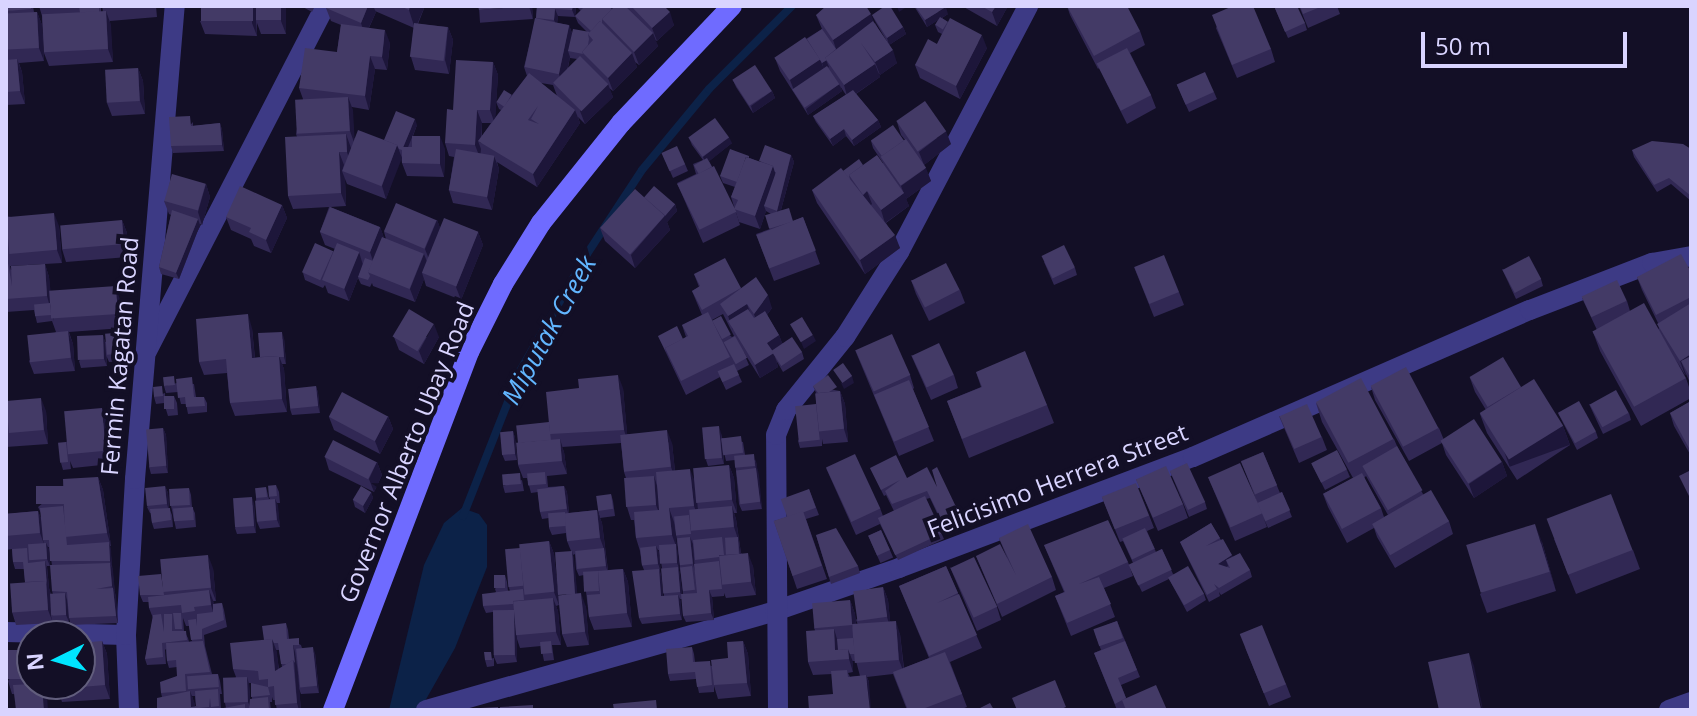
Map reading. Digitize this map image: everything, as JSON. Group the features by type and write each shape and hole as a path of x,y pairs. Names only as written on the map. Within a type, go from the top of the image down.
{"main road":[{"name":"Governor Alberto Ubay Road","path":"333,710 469,352 503,284 541,223 621,123 732,6"}],"street":[{"name":"Fermin Kagatan Road","path":"129,710 126,635 143,359 175,6"},
{"path":"143,359 325,6"},
{"path":"778,710 773,467 776,435 786,410 845,337 899,252 1028,6"},
{"name":"Felicisimo Herrera Street","path":"436,707 775,611 1193,457 1570,295 1652,263 1691,256"},
{"path":"6,632 126,635"},
{"path":"1669,710 1691,702"}],"water":[{"path":"462,508 479,514 487,525 487,567 455,648 420,710 389,710 424,565 444,523"}],"building":[{"path":"7,6 31,6 31,9 7,11"},
{"path":"79,6 99,6 99,12 80,13"},
{"path":"201,6 253,6 253,21 201,21"},
{"path":"256,6 281,6 281,20 256,20"},
{"path":"327,6 368,6 361,23"},
{"path":"478,6 525,6 479,10"},
{"path":"537,6 573,6 572,10 555,9 554,20 536,18"},
{"path":"580,6 608,6 612,9 602,19 602,24 600,21 591,31 575,16 583,8"},
{"path":"615,6 625,6 653,33 634,52 602,19"},
{"path":"631,6 664,6 670,12 652,28"},
{"path":"826,6 866,6 871,14 833,40 816,15"},
{"path":"890,6 903,27 887,38 872,15"},
{"path":"915,6 945,6 946,7 925,20"},
{"path":"981,6 996,6 992,12"},
{"path":"1067,6 1127,6 1140,31 1094,56"},
{"path":"1233,6 1253,6 1271,49 1232,65 1212,15"},
{"path":"1274,6 1297,6 1305,23 1285,32"},
{"path":"1300,6 1323,6 1303,14"},
{"path":"106,11 108,49 44,52 42,14"},
{"path":"37,12 39,48 8,50 6,14"},
{"path":"940,17 948,22 943,29 935,25"},
{"path":"535,18 569,25 559,74 525,67"},
{"path":"950,18 982,35 956,86 915,65 928,39 937,44"},
{"path":"600,21 632,53 608,78 582,52 593,40 588,34"},
{"path":"873,21 893,50 875,62 861,43 875,64 844,85 825,58"},
{"path":"414,23 448,27 444,61 410,57"},
{"path":"341,24 385,30 382,57 370,56 365,96 299,88 305,48 337,52"},
{"path":"573,29 590,32 583,54 568,51"},
{"path":"822,29 836,49 822,63 807,39"},
{"path":"805,37 820,59 789,80 774,58"},
{"path":"1127,48 1151,95 1121,111 1097,63"},
{"path":"580,56 608,84 581,111 553,83"},
{"path":"17,59 20,91 6,92 6,60"},
{"path":"456,60 493,62 490,110 477,110 475,145 445,143 447,109 453,110"},
{"path":"755,65 772,91 749,106 732,80"},
{"path":"827,66 839,84 804,108 792,89"},
{"path":"138,68 140,101 107,103 105,70"},
{"path":"1205,72 1214,92 1186,105 1177,85"},
{"path":"529,73 575,110 533,174 478,141"},
{"path":"504,90 512,95 504,107 497,102"},
{"path":"853,90 878,120 852,140 844,129 830,139 813,116"},
{"path":"348,97 350,131 297,134 295,100"},
{"path":"925,101 946,131 918,151 896,121"},
{"path":"396,111 415,119 402,150 384,140"},
{"path":"190,116 191,126 220,123 222,145 171,146 169,117"},
{"path":"715,118 729,137 702,157 688,137"},
{"path":"893,125 904,141 882,156 871,140"},
{"path":"358,130 397,145 381,186 342,171"},
{"path":"346,134 347,152 339,152 341,193 288,196 285,137"},
{"path":"412,136 440,136 440,164 402,163 402,147 412,147"},
{"path":"906,139 926,168 901,185 881,157"},
{"path":"1652,141 1683,144 1691,149 1691,196 1669,178 1654,185 1632,150"},
{"path":"765,145 791,155 777,211 764,206 776,172 773,166 759,161"},
{"path":"677,146 685,164 670,171 661,153"},
{"path":"456,149 494,156 487,197 449,190"},
{"path":"730,149 749,156 737,182 720,176"},
{"path":"877,155 904,193 881,210 867,191 863,195 849,175"},
{"path":"746,157 773,166 755,216 734,209 738,200 731,197"},
{"path":"707,158 712,167 699,174 694,165"},
{"path":"859,159 863,165 849,175 850,180 843,171"},
{"path":"714,166 736,212 700,230 677,184"},
{"path":"841,168 895,235 860,260 812,190"},
{"path":"172,174 206,184 198,211 164,201"},
{"path":"240,186 282,205 266,240 249,232 251,228 226,217"},
{"path":"654,186 675,204 665,216 644,197"},
{"path":"635,189 665,216 630,254 600,228"},
{"path":"396,203 437,220 424,249 384,232"},
{"path":"330,207 380,227 370,252 320,232"},
{"path":"789,208 793,221 769,229 765,215"},
{"path":"172,210 198,219 176,273 159,267"},
{"path":"54,213 57,250 9,254 6,217"},
{"path":"803,217 816,251 769,269 756,235"},
{"path":"444,218 478,232 456,287 422,273"},
{"path":"122,220 124,244 62,249 60,225"},
{"path":"382,237 424,254 409,289 368,272"},
{"path":"315,243 333,251 320,280 302,272"},
{"path":"337,243 359,252 344,289 322,280"},
{"path":"1064,245 1075,267 1052,278 1042,256"},
{"path":"1681,254 1691,272 1691,297 1656,315 1637,277"},
{"path":"1164,255 1179,292 1149,304 1134,267"},
{"path":"1529,256 1541,279 1515,293 1503,270"},
{"path":"365,258 373,261 368,280 358,277"},
{"path":"725,258 741,288 702,310 692,291 700,286 694,274"},
{"path":"6,263 12,286 11,266 45,264 47,296 6,299"},
{"path":"946,263 960,290 925,307 911,281"},
{"path":"756,277 768,295 754,314 747,304 728,316 720,304"},
{"path":"1617,280 1627,301 1591,317 1582,296"},
{"path":"116,286 118,314 51,319 49,291"},
{"path":"50,303 51,315 35,316 34,304"},
{"path":"1644,303 1686,378 1634,407 1592,332"},
{"path":"1691,303 1691,354 1680,361 1657,324"},
{"path":"409,309 434,324 417,351 393,336"},
{"path":"748,309 754,318 765,311 779,335 767,343 774,353 755,365 728,321"},
{"path":"708,312 730,357 681,381 665,348 688,336 682,325"},
{"path":"248,314 252,358 279,356 282,399 230,403 226,359 199,362 196,319"},
{"path":"721,316 731,335 722,339 712,321"},
{"path":"802,317 813,335 801,342 790,324"},
{"path":"677,326 683,339 665,348 666,352 658,336"},
{"path":"68,331 71,358 30,362 27,335"},
{"path":"126,332 128,353 107,355 105,334"},
{"path":"282,332 284,357 260,357 258,333"},
{"path":"892,334 910,375 874,391 855,350"},
{"path":"103,335 104,359 78,360 77,336"},
{"path":"735,336 747,358 736,364 724,342"},
{"path":"792,337 802,352 781,366 771,351"},
{"path":"939,343 954,375 927,387 912,356"},
{"path":"1025,351 1047,405 962,439 947,401 982,387 976,372"},
{"path":"1691,356 1691,379 1681,361"},
{"path":"1503,357 1521,387 1488,407 1470,377"},
{"path":"843,363 852,376 842,383 833,370"},
{"path":"734,364 739,375 722,382 718,371"},
{"path":"1406,367 1438,428 1403,447 1371,386"},
{"path":"618,375 624,430 550,434 546,392 579,388 578,379"},
{"path":"828,375 837,387 818,393 813,386"},
{"path":"174,376 175,385 164,386 163,377"},
{"path":"192,377 194,397 204,397 205,406 186,407 185,397 178,398 176,379"},
{"path":"1361,378 1393,439 1348,463 1316,402"},
{"path":"1534,379 1563,426 1509,460 1480,413"},
{"path":"909,380 929,427 894,442 874,395"},
{"path":"162,386 163,396 154,397 153,387"},
{"path":"316,386 318,406 290,409 288,389"},
{"path":"1616,390 1629,413 1602,427 1590,405"},
{"path":"840,391 844,429 819,431 815,394"},
{"path":"342,392 388,416 375,441 329,417"},
{"path":"164,396 174,396 174,409 164,409"},
{"path":"41,398 44,430 9,433 6,401"},
{"path":"1579,401 1596,432 1575,443 1558,413"},
{"path":"1691,401 1691,452 1670,413"},
{"path":"816,404 820,440 799,442 795,406"},
{"path":"1307,404 1322,437 1294,449 1280,416"},
{"path":"102,408 106,451 68,454 64,411"},
{"path":"1474,419 1502,462 1468,484 1440,441"},
{"path":"549,422 551,440 518,443 516,425"},
{"path":"719,426 722,458 705,459 702,427"},
{"path":"163,428 166,466 149,467 146,429"},
{"path":"667,430 671,467 624,472 620,435"},
{"path":"513,431 515,454 502,455 500,432"},
{"path":"741,436 743,453 723,455 721,438"},
{"path":"560,439 562,461 518,465 516,443"},
{"path":"333,440 377,462 368,479 324,457"},
{"path":"66,442 68,462 60,463 58,443"},
{"path":"1397,446 1422,490 1388,510 1362,466"},
{"path":"1337,450 1347,470 1321,483 1311,463"},
{"path":"1263,452 1277,485 1255,495 1241,461"},
{"path":"754,454 755,466 735,468 734,456"},
{"path":"855,454 880,508 851,522 826,468"},
{"path":"896,455 907,478 927,467 937,487 932,470 937,467 958,511 941,519 927,491 892,504 885,491 900,480 881,490 870,468"},
{"path":"1187,463 1205,502 1188,510 1170,471"},
{"path":"1240,463 1262,513 1230,527 1208,477"},
{"path":"729,465 732,500 696,503 693,468"},
{"path":"1166,466 1183,504 1153,518 1136,479"},
{"path":"756,468 760,502 740,504 736,470"},
{"path":"690,469 694,506 669,508 672,535 636,538 634,512 659,510 656,472"},
{"path":"1691,470 1691,500 1679,476"},
{"path":"545,472 546,484 528,486 527,474"},
{"path":"520,473 521,484 503,486 502,475"},
{"path":"1362,473 1381,508 1342,529 1323,494"},
{"path":"654,476 656,505 626,507 624,478"},
{"path":"98,477 107,533 65,537 63,479"},
{"path":"1136,483 1149,515 1115,529 1102,497"},
{"path":"276,485 277,496 269,497 268,486"},
{"path":"36,486 64,486 64,504 36,504"},
{"path":"165,486 167,504 147,506 145,488"},
{"path":"361,486 371,492 363,506 353,500"},
{"path":"564,486 567,509 540,512 537,489"},
{"path":"266,487 267,497 256,498 255,488"},
{"path":"189,488 190,505 170,506 169,489"},
{"path":"809,489 816,508 788,518 781,499"},
{"path":"1431,490 1449,521 1390,555 1372,524"},
{"path":"1282,492 1290,510 1265,521 1257,503"},
{"path":"611,494 613,509 598,511 596,496"},
{"path":"1611,494 1633,550 1568,575 1547,519"},
{"path":"925,496 942,533 895,555 878,518"},
{"path":"252,497 254,526 235,527 233,498"},
{"path":"275,499 277,520 257,522 255,501"},
{"path":"63,506 67,545 109,542 110,561 50,561 49,540 43,540 40,508"},
{"path":"732,506 734,527 691,531 689,510"},
{"path":"193,507 194,520 174,521 173,508"},
{"path":"170,508 171,520 152,523 150,509"},
{"path":"597,510 600,538 567,541 564,513"},
{"path":"38,511 40,533 8,536 6,514"},
{"path":"803,511 822,566 793,576 774,521"},
{"path":"565,512 566,526 549,527 548,513"},
{"path":"689,515 691,534 676,535 674,517"},
{"path":"1108,520 1128,562 1079,584 1099,577 1111,604 1067,623 1055,596 1065,592 1044,545"},
{"path":"1211,523 1220,538 1206,546 1223,539 1232,555 1218,564 1230,568 1226,560 1240,553 1250,570 1219,588 1214,584 1217,589 1207,595 1180,542"},
{"path":"1028,524 1052,577 997,604 976,556 1000,544 1016,575 999,538"},
{"path":"1535,524 1550,572 1481,593 1466,545"},
{"path":"836,528 858,566 829,577 816,535"},
{"path":"1145,528 1155,549 1132,559 1122,539"},
{"path":"881,530 890,550 877,556 868,536"},
{"path":"690,537 693,564 680,565 677,538"},
{"path":"722,537 724,555 695,560 693,540"},
{"path":"738,537 739,554 726,555 725,538"},
{"path":"549,541 554,592 524,595 519,544"},
{"path":"46,543 47,559 29,560 28,544"},
{"path":"676,544 677,563 660,564 659,545"},
{"path":"656,546 658,564 642,566 640,548"},
{"path":"27,548 28,563 45,561 47,585 46,581 25,582 23,562 13,562 12,549"},
{"path":"520,548 523,586 508,587 505,549"},
{"path":"604,548 606,566 577,569 575,551"},
{"path":"1162,549 1172,570 1138,585 1128,565"},
{"path":"572,551 575,594 558,595 555,552"},
{"path":"748,553 751,582 722,585 719,556"},
{"path":"208,555 211,588 163,592 160,559"},
{"path":"974,557 997,607 974,618 950,568"},
{"path":"719,561 722,589 709,590 711,613 683,616 681,594 697,593 694,564"},
{"path":"110,563 112,586 96,589 113,588 116,616 69,618 67,592 52,591 50,565"},
{"path":"692,566 695,590 683,591 680,567"},
{"path":"946,566 958,593 937,603 959,594 977,635 929,656 899,586"},
{"path":"1188,566 1204,594 1184,605 1168,578"},
{"path":"678,567 680,592 663,593 661,568"},
{"path":"623,569 627,613 589,617 587,595 600,594 598,571"},
{"path":"659,569 661,596 678,595 680,614 639,618 632,571"},
{"path":"598,571 599,591 584,592 583,572"},
{"path":"161,574 164,595 140,595 138,576"},
{"path":"494,575 505,575 505,588 494,588"},
{"path":"46,581 48,610 12,612 10,584"},
{"path":"883,587 887,617 857,621 853,591"},
{"path":"523,589 524,600 483,606 482,594"},
{"path":"209,590 211,605 194,607 195,611 182,613 181,605 149,608 148,597"},
{"path":"65,593 66,615 51,616 50,594"},
{"path":"581,593 585,632 562,634 558,595"},
{"path":"553,598 556,632 516,635 513,601"},
{"path":"850,600 852,625 814,628 812,603"},
{"path":"222,603 224,620 202,629 202,639 191,640 188,620 196,619 197,626 197,614 213,612 213,604"},
{"path":"493,610 514,610 515,655 494,655"},
{"path":"173,613 181,613 182,629 175,629"},
{"path":"161,614 164,632 164,614 172,614 172,631 186,631 187,640 162,643 163,657 145,659 153,615"},
{"path":"896,621 899,660 855,663 852,624"},
{"path":"1117,621 1123,638 1099,646 1093,629"},
{"path":"286,623 287,639 299,638 299,645 293,645 295,663 293,660 281,664 278,643 272,639 264,640 262,626"},
{"path":"1262,625 1286,684 1264,693 1240,634"},
{"path":"834,629 835,650 848,649 849,659 808,662 806,631"},
{"path":"853,638 855,654 850,654 848,649 838,650 837,639"},
{"path":"272,639 275,671 293,660 297,703 275,705 274,686 268,687 268,679 259,680 258,671 233,669 230,643"},
{"path":"102,641 105,685 96,686 96,642"},
{"path":"203,641 210,672 185,674 186,691 161,693 160,682 177,676 176,660 167,661 166,643"},
{"path":"551,641 552,653 541,654 540,642"},
{"path":"743,641 747,683 714,685 711,660 728,658 727,642"},
{"path":"1125,641 1137,670 1118,678 1126,698 1115,704 1094,653"},
{"path":"313,647 317,686 300,688 296,649"},
{"path":"692,647 693,662 710,661 712,685 697,687 695,672 668,674 666,649"},
{"path":"6,650 16,650 16,679 6,679"},
{"path":"484,652 491,652 492,660 485,660"},
{"path":"945,652 962,694 920,710 908,710 893,672"},
{"path":"1469,653 1481,709 1439,710 1428,662"},
{"path":"847,670 848,677 866,675 870,710 809,710 808,696 833,694 831,671"},
{"path":"218,674 219,687 188,689 187,676"},
{"path":"247,677 248,702 224,703 223,678"},
{"path":"1055,680 1066,707 1059,710 1017,710 1012,698"},
{"path":"251,683 268,687 270,695 251,697"},
{"path":"13,685 16,685 16,700 43,700 44,710 16,710"},
{"path":"1156,685 1167,710 1126,710 1122,700"},
{"path":"218,689 219,706 211,707 210,698 209,707 196,706 195,691"},
{"path":"190,691 191,707 199,706 200,710 157,710 157,698"},
{"path":"268,697 269,710 249,710 250,699"},
{"path":"656,700 657,710 614,710 613,704"},
{"path":"990,703 994,710 976,710"},
{"path":"245,704 245,710 213,710"},
{"path":"533,705 533,710 500,710 500,707"},
{"path":"498,707 498,710 462,710 462,709"}],"waterway":[{"name":"Miputak Creek","path":"463,516 520,371 587,254 642,170 709,89 792,6"}]}
